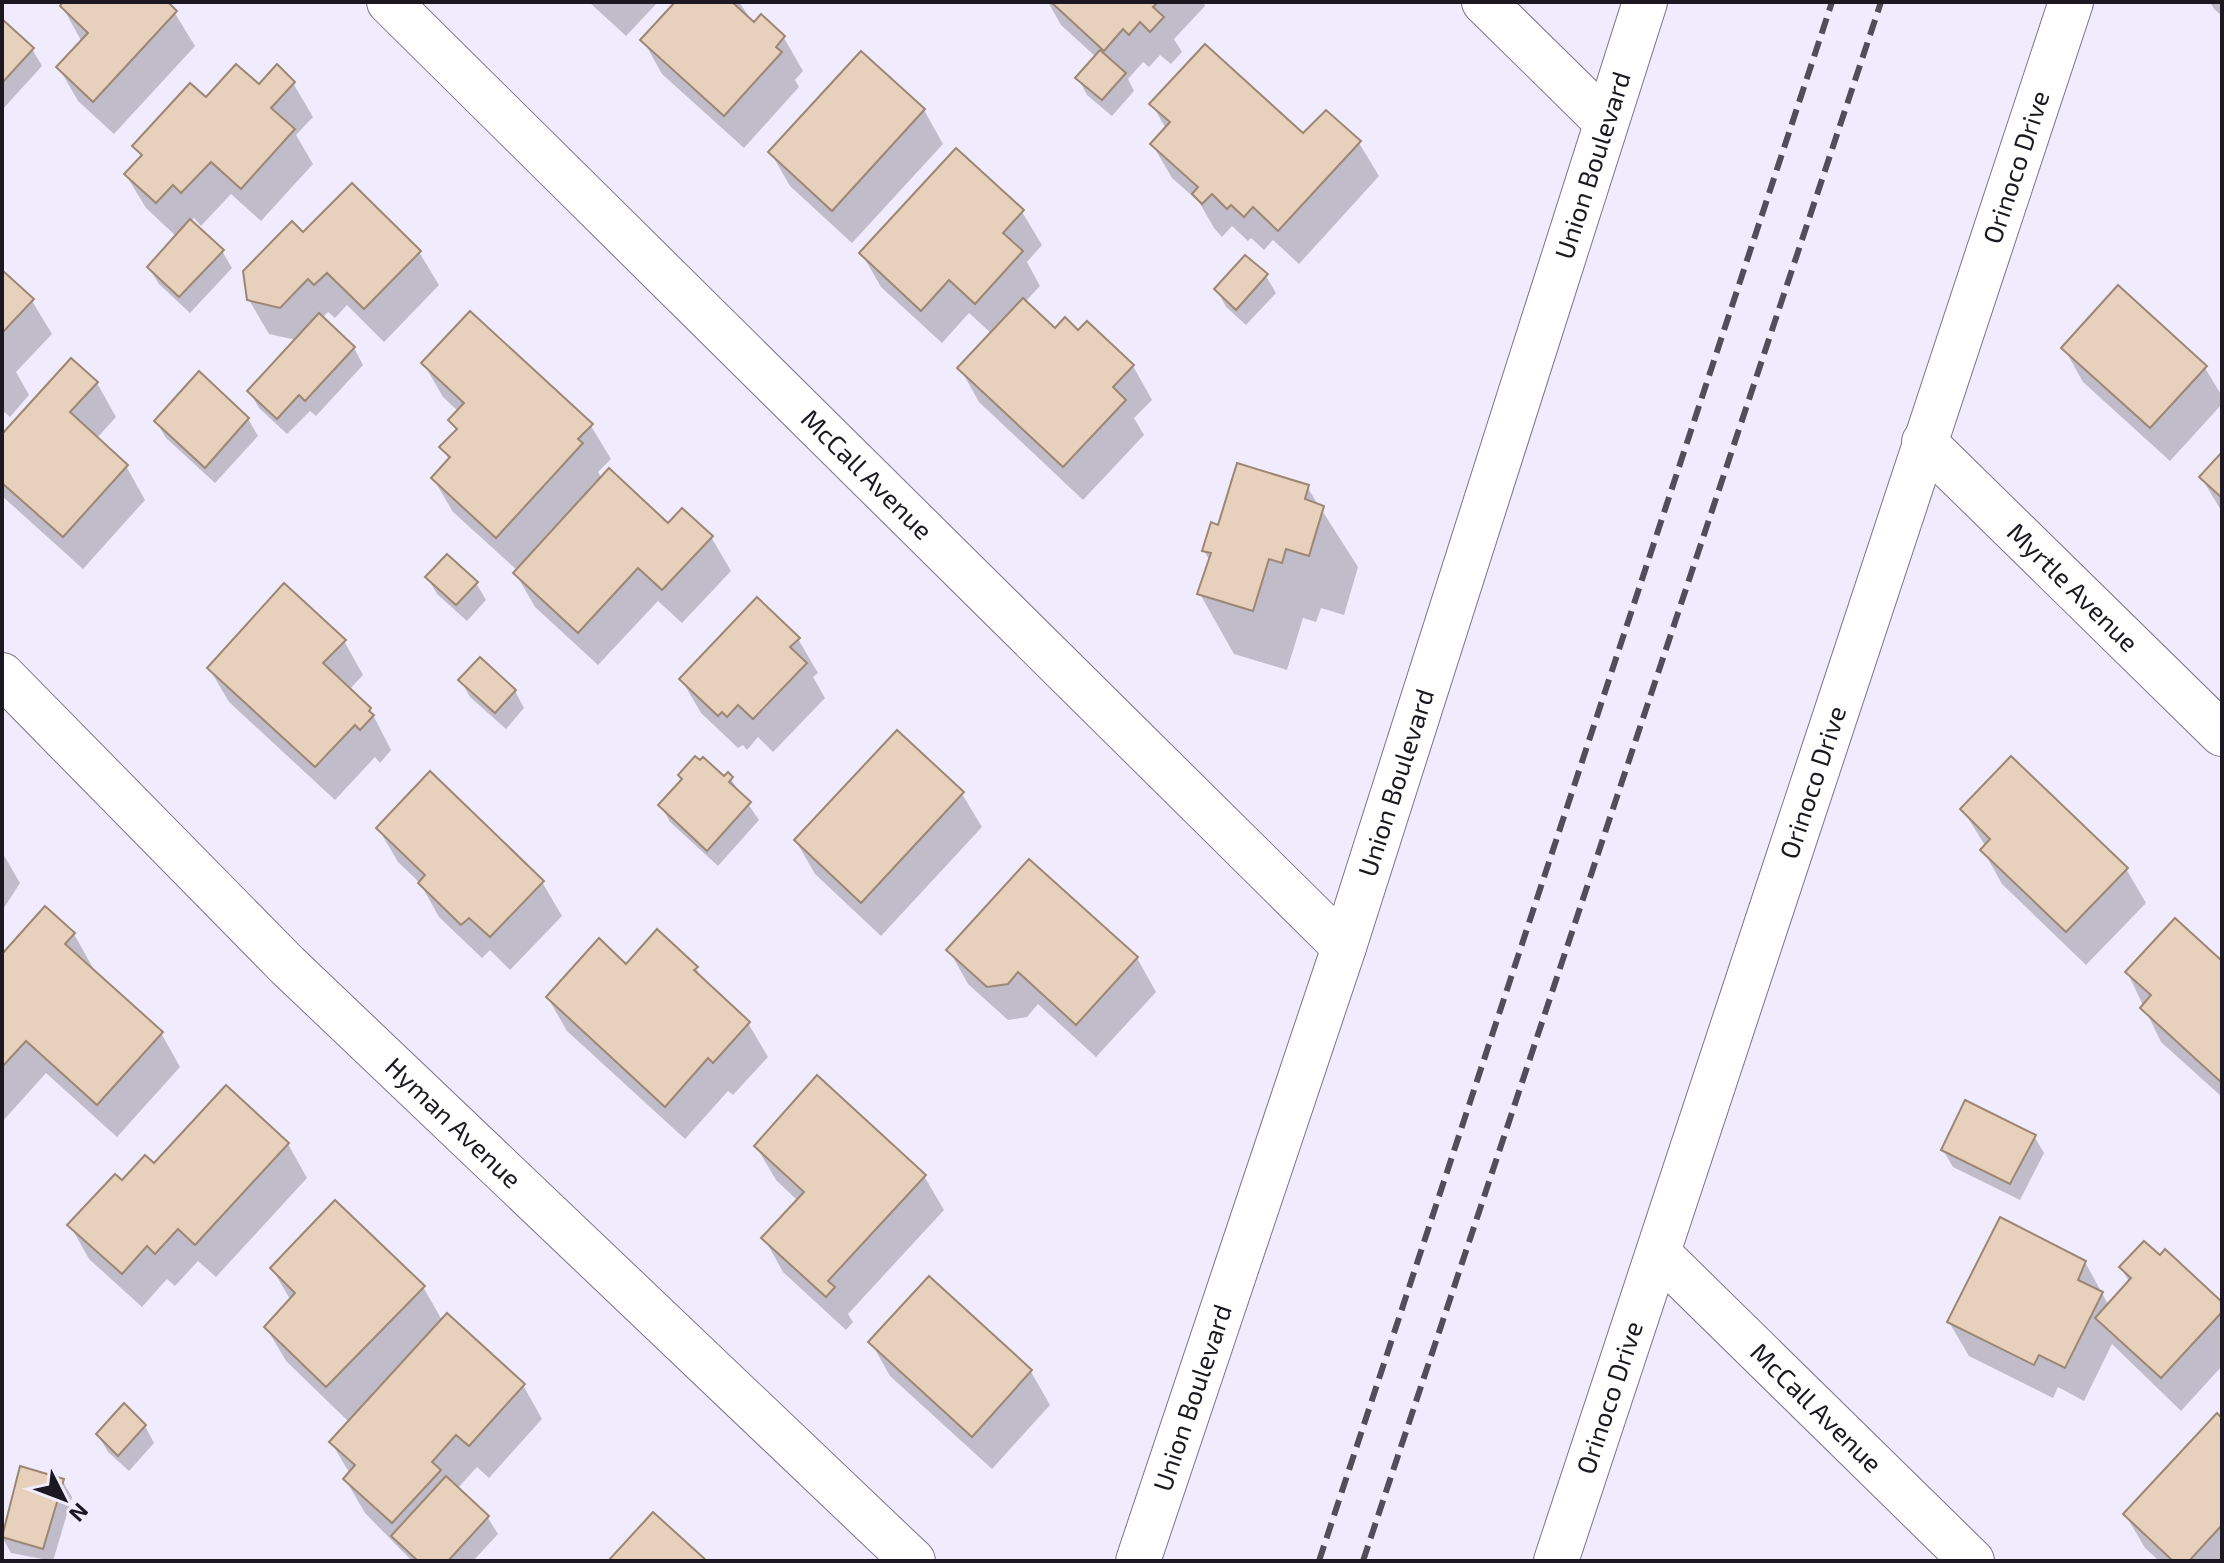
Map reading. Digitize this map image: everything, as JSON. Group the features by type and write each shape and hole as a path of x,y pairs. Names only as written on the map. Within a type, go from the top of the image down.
{"street":[{"name":"McCall Avenue","path":"389,2 1344,947"},
{"path":"1484,2 1606,122"},
{"name":"Union Boulevard","path":"1138,1561 1344,947 1645,2"},
{"name":"Orinoco Drive","path":"1556,1561 2071,2"},
{"name":"Myrtle Avenue","path":"1924,442 2222,734"},
{"name":"Hyman Avenue","path":"2,675 287,965 913,1561"},
{"name":"McCall Avenue","path":"1659,1254 1972,1561"}],"building":[{"path":"63,2 168,2 177,11 93,102 56,67 88,33 60,6"},
{"path":"675,2 732,2 754,22 761,14 785,36 776,47 782,52 724,116 640,40"},
{"path":"1051,2 1158,2 1153,7 1164,17 1150,32 1140,22 1129,35 1123,29 1104,51"},
{"path":"2,19 34,48 2,83"},
{"path":"1205,44 1303,133 1326,110 1361,141 1278,231 1253,207 1244,217 1231,205 1227,209 1212,194 1202,204 1192,194 1198,187 1150,144 1170,122 1149,104"},
{"path":"1100,50 1126,73 1102,100 1075,78"},
{"path":"861,51 925,109 832,211 768,152"},
{"path":"236,64 259,84 277,64 295,82 271,108 295,129 241,189 211,162 181,193 173,185 156,203 124,174 142,155 132,146 190,83 206,97"},
{"path":"956,148 1024,210 1003,233 1023,251 975,304 949,280 921,311 859,253"},
{"path":"352,183 421,251 364,309 327,273 314,285 308,279 280,308 247,300 243,271 292,221 303,232"},
{"path":"190,219 224,250 179,297 147,267"},
{"path":"1245,255 1268,274 1236,310 1214,289"},
{"path":"2,270 34,299 2,333"},
{"path":"2118,285 2207,366 2150,428 2061,348"},
{"path":"1023,298 1055,328 1065,317 1078,330 1087,321 1134,365 1113,387 1126,400 1063,467 957,368"},
{"path":"470,311 593,424 578,439 583,443 496,538 431,478 450,457 439,447 457,429 448,420 464,403 421,363"},
{"path":"319,313 355,347 305,401 299,395 277,419 247,391"},
{"path":"71,358 98,382 70,412 128,465 63,537 2,483 2,434"},
{"path":"199,371 249,418 205,468 154,421"},
{"path":"2222,452 2222,498 2199,477"},
{"path":"1237,463 1309,485 1305,499 1324,506 1309,556 1286,549 1282,563 1269,559 1253,611 1197,594 1211,553 1202,551 1211,522 1218,525"},
{"path":"609,468 668,523 682,508 713,536 662,590 638,568 578,633 513,573"},
{"path":"447,554 478,582 456,605 425,577"},
{"path":"284,583 346,640 323,663 371,708 369,711 374,715 360,730 355,725 315,767 207,668"},
{"path":"757,597 800,638 790,647 807,663 753,719 738,705 727,717 722,712 718,716 679,679"},
{"path":"480,657 516,690 495,713 458,680"},
{"path":"897,730 964,792 861,903 794,840"},
{"path":"695,756 700,760 703,757 724,776 728,772 733,777 729,782 751,802 707,851 658,805 682,779 678,775"},
{"path":"2011,756 2128,868 2066,932 1980,850 1990,839 1960,809"},
{"path":"430,771 544,881 490,937 469,918 461,925 418,883 425,875 376,828"},
{"path":"1029,859 1138,957 1076,1025 1018,972 1008,984 987,987 946,950"},
{"path":"45,906 75,933 65,944 163,1032 97,1105 26,1041 2,1067 2,954"},
{"path":"2175,918 2222,961 2222,1083 2140,1008 2151,995 2125,972"},
{"path":"657,929 698,967 694,970 750,1022 713,1063 708,1058 665,1107 546,997 599,938 626,964"},
{"path":"817,1075 926,1175 828,1281 835,1287 826,1297 761,1238 804,1192 754,1146"},
{"path":"226,1085 289,1143 195,1245 178,1229 155,1254 147,1246 122,1274 67,1225 115,1174 122,1180 145,1155 154,1163"},
{"path":"1965,1100 2036,1135 2010,1184 1941,1150"},
{"path":"335,1200 425,1286 326,1387 264,1327 295,1293 270,1268"},
{"path":"2000,1217 2086,1261 2078,1280 2103,1292 2065,1368 2039,1355 2034,1365 1947,1322"},
{"path":"2144,1241 2160,1255 2165,1249 2222,1302 2222,1312 2161,1378 2095,1318 2131,1278 2119,1267"},
{"path":"929,1276 1032,1370 972,1437 868,1342"},
{"path":"447,1313 525,1384 469,1446 456,1435 432,1462 441,1470 392,1523 343,1479 355,1465 329,1442"},
{"path":"124,1403 146,1425 118,1456 96,1434"},
{"path":"2217,1413 2222,1418 2222,1525 2189,1561 2173,1561 2123,1514"},
{"path":"20,1466 64,1479 43,1549 2,1537"},
{"path":"446,1476 489,1516 448,1561 418,1561 391,1536"},
{"path":"653,1512 707,1561 608,1561"}],"railway":[{"path":"1319,1561 1832,2"},
{"path":"1363,1561 1881,2"}]}
